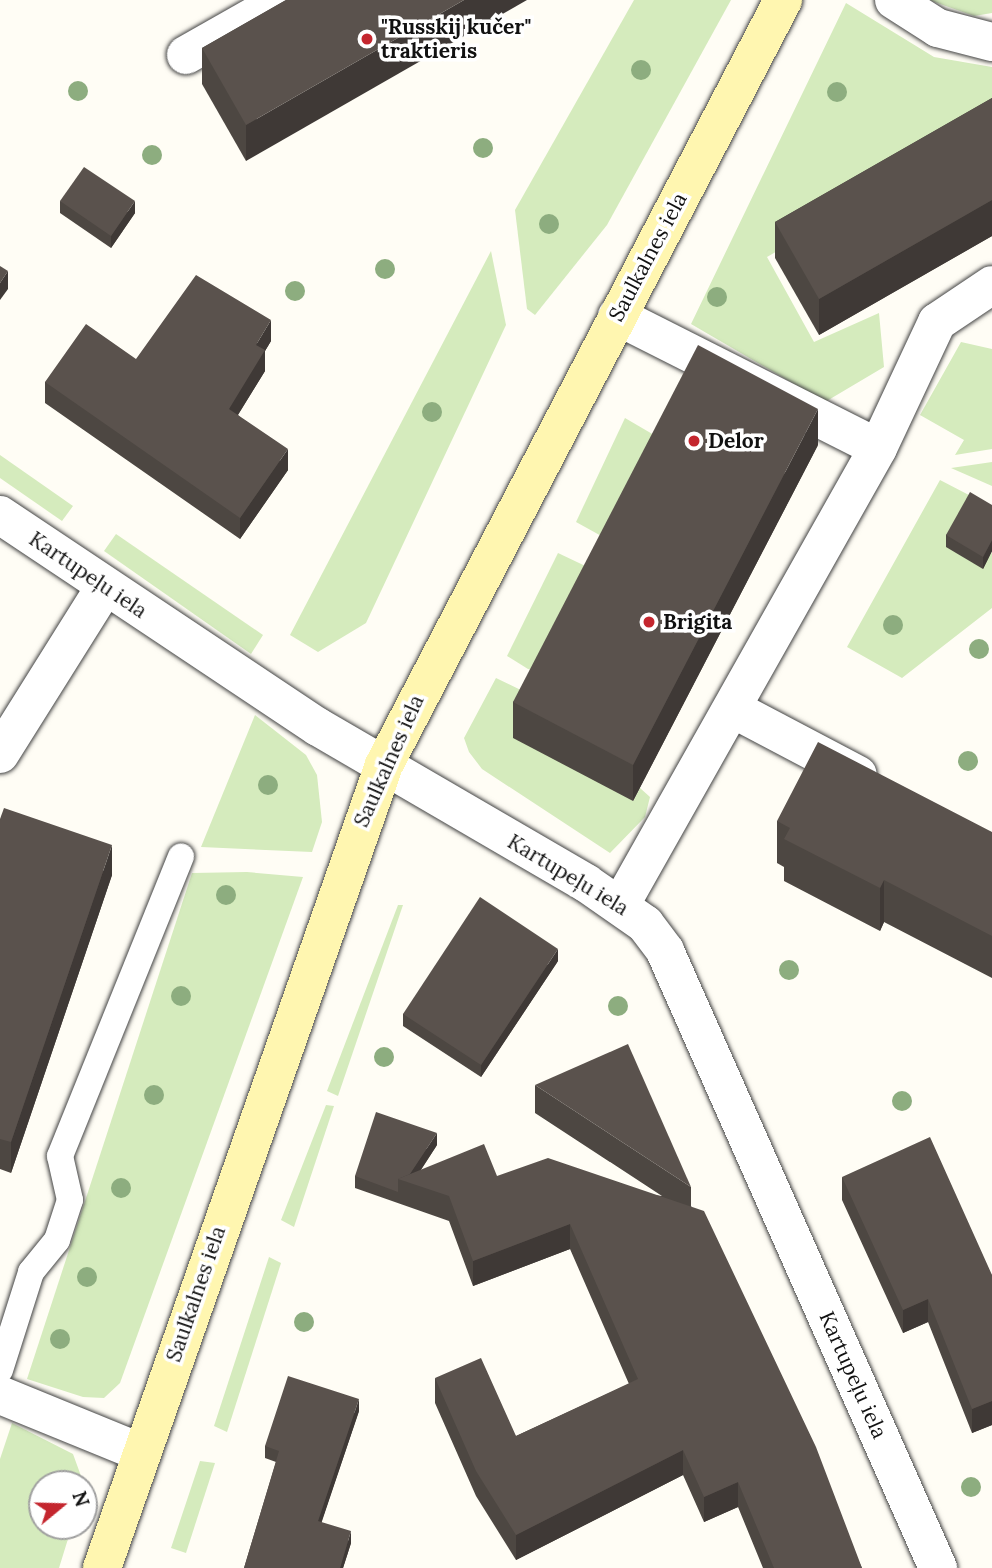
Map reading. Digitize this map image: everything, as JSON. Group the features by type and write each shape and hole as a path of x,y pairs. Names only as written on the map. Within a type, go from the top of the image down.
{"street":[{"path":"186,55 283,0"},
{"name":"Saulkalnes iela","path":"102,1568 384,765 783,0"},
{"path":"894,0 939,28 992,42"},
{"path":"621,905 878,448 937,322 992,285"},
{"path":"617,316 878,448"},
{"name":"Kartupeļu iela","path":"0,515 104,588 384,765 621,905 665,951 937,1568"},
{"path":"0,754 104,588"},
{"path":"733,709 887,790"},
{"path":"0,1395 141,1452"}],"lane":[{"path":"0,1370 30,1272 57,1240 69,1200 60,1156 181,858"}],"green space":[{"path":"634,0 731,0 607,225 535,315 527,309 515,210"},
{"path":"929,0 992,0 992,13 974,16"},
{"path":"846,3 934,57 992,67 992,127 767,257 814,342 879,313 884,367 825,402 691,324"},
{"path":"491,251 506,325 366,623 318,652 290,635"},
{"path":"961,342 992,349 992,449 955,455 964,440 920,415"},
{"path":"625,418 666,442 614,543 576,522"},
{"path":"0,455 73,506 62,521 0,478"},
{"path":"992,462 992,486 951,468"},
{"path":"940,480 992,507 982,568 992,552 992,608 902,678 847,647"},
{"path":"116,534 263,635 251,654 104,551"},
{"path":"558,553 598,572 547,672 528,669 507,656"},
{"path":"496,678 527,693 633,801 640,788 650,797 645,817 610,853 482,769 469,752 464,738"},
{"path":"255,715 306,755 317,775 322,822 312,852 201,847"},
{"path":"247,872 303,877 120,1383 104,1398 83,1397 27,1379 192,873"},
{"path":"398,905 403,905 338,1096 327,1091"},
{"path":"326,1105 334,1106 294,1227 281,1220"},
{"path":"269,1257 281,1263 227,1432 214,1426"},
{"path":"12,1423 73,1454 79,1470 28,1470 28,1540 68,1540 59,1568 0,1568 0,1459"},
{"path":"200,1461 215,1463 186,1553 171,1548"}],"building":[{"path":"286,0 464,0 246,125 202,48"},
{"path":"992,98 992,200 819,299 775,222"},
{"path":"84,167 135,201 111,236 60,201"},
{"path":"0,266 8,271 0,283"},
{"path":"196,275 271,320 256,345 265,350 229,409 288,449 240,518 45,382 86,324 136,359"},
{"name":"Brigita","path":"698,345 818,409 633,765 513,702"},
{"path":"970,492 992,505 992,540 983,557 946,535"},
{"path":"818,742 992,832 992,936 884,880 880,888 784,839 790,828 777,821"},
{"path":"4,808 112,845 11,1142 0,1139 0,819"},
{"path":"480,897 558,949 481,1065 403,1014"},
{"path":"628,1044 691,1187 535,1085"},
{"path":"376,1112 437,1133 410,1174 398,1179 398,1192 355,1176"},
{"path":"930,1137 992,1275 992,1401 972,1409 928,1299 903,1310 842,1177"},
{"path":"484,1144 497,1176 548,1158 704,1211 816,1447 862,1568 774,1568 738,1482 704,1497 683,1450 516,1535 476,1471 435,1378 481,1358 516,1436 638,1379 570,1224 473,1261 449,1196 398,1179"},
{"path":"288,1376 359,1399 318,1521 351,1531 340,1568 244,1568 279,1451 265,1446"}],"place":[{"name":"\"Russkij kučer\" traktieris","path":"367,39"},
{"name":"Delor","path":"694,441"},
{"name":"Brigita","path":"649,622"}]}
